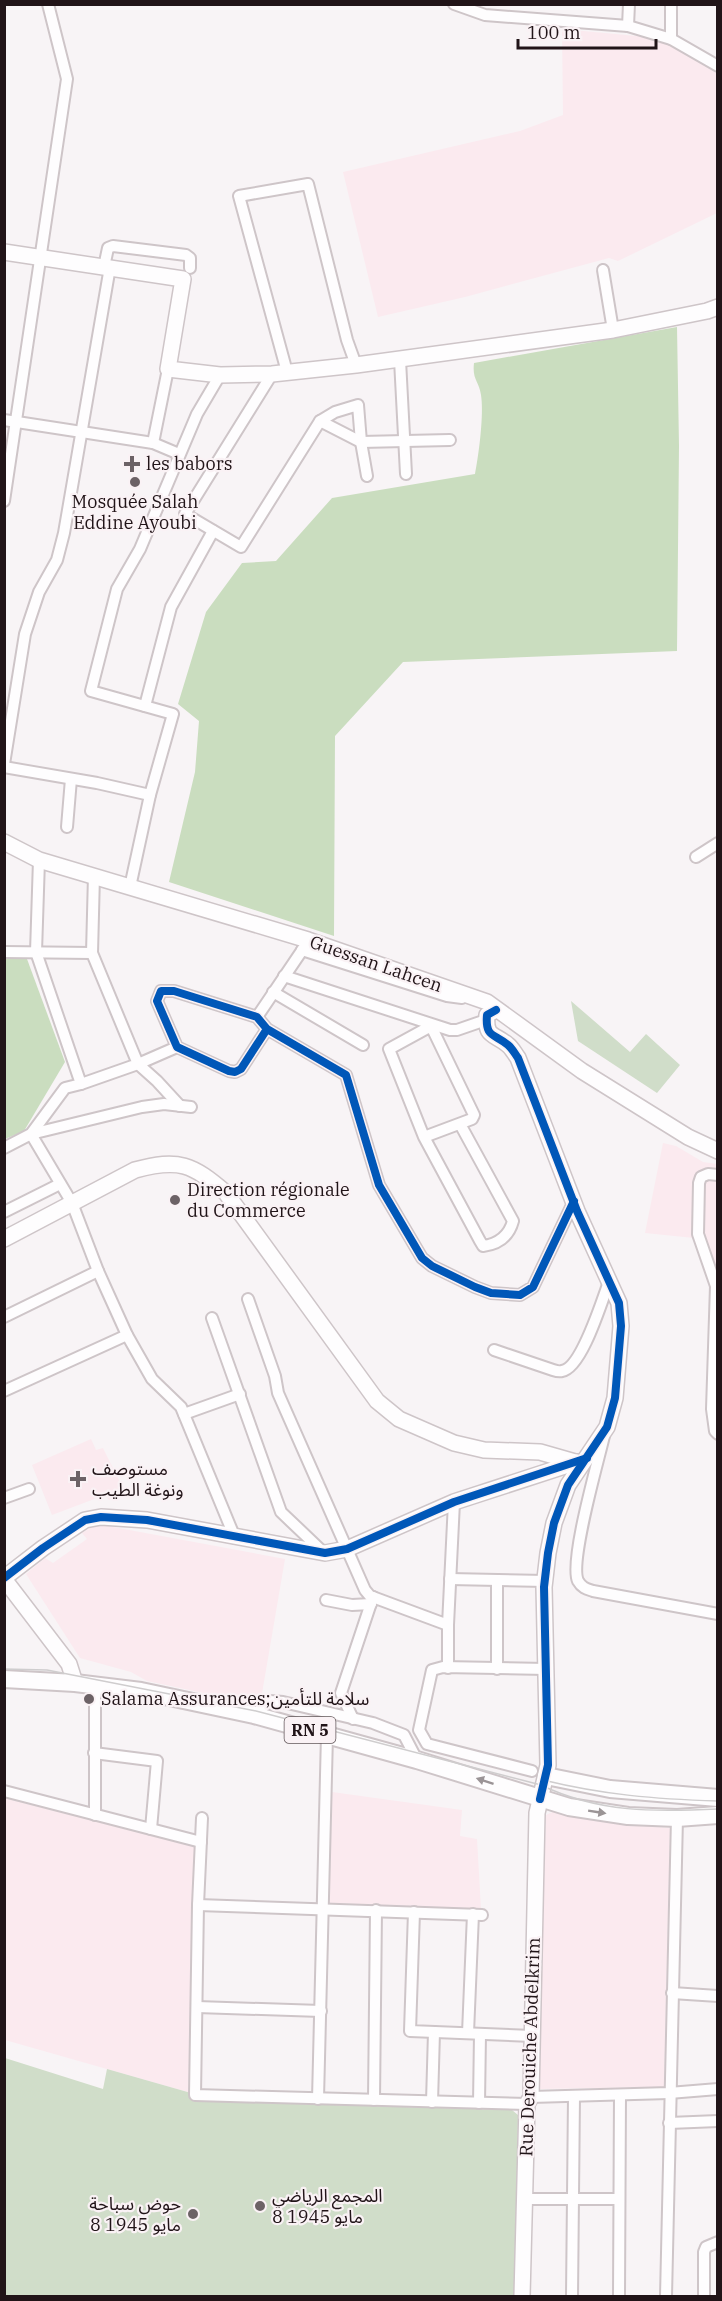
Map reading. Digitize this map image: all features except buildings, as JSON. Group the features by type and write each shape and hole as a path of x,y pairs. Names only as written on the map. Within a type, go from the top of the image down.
{"main road":[{"name":"RN 5","path":"4,1679 75,1683 141,1691 254,1715 417,1760 540,1799 602,1813 677,1818 717,1815"},
{"path":"539,1773 610,1789 717,1798"}],"street":[{"path":"4,501 66,79 48,4"},
{"path":"453,4 485,10 628,26 671,39 717,66"},
{"path":"628,26 629,4"},
{"path":"671,4 671,39"},
{"path":"356,365 347,340 308,184 239,196 280,373 185,514 241,547 320,421 335,411 358,405 367,476"},
{"path":"150,795 4,766 25,634 39,592 57,560 64,533 82,431 108,248 113,246 186,255 190,258 190,268"},
{"path":"4,252 183,279 153,443"},
{"path":"603,270 613,330"},
{"path":"168,369 220,375 280,373 356,365 613,330 717,307"},
{"path":"400,360 406,474"},
{"path":"130,887 150,795 173,714 91,691 117,589 140,549 197,414 220,375"},
{"path":"4,420 153,443 179,454"},
{"path":"320,421 361,442 450,440"},
{"path":"145,706 171,607 213,531"},
{"path":"67,827 71,779"},
{"name":"Guessan Lahcen","path":"4,842 39,860 93,875 481,1000 491,1015 688,1137 717,1151"},
{"path":"696,857 717,843"},
{"path":"39,860 36,952 81,1084"},
{"path":"4,1148 32,1134 142,1107 164,1104 185,1106 138,1064 92,953 93,875"},
{"path":"257,1017 305,945"},
{"path":"4,952 92,953"},
{"path":"284,976 432,1025 457,1030 491,1015"},
{"path":"267,1029 241,1069 235,1072 177,1047 157,1001 161,991 174,991 257,1017 267,1029 346,1075 379,1185 406,1233 422,1257 432,1266 491,1293 520,1295 533,1287 574,1201"},
{"path":"273,992 363,1045"},
{"name":"Rue Derouiche Abdelkrim","path":"491,1015 486,1027 491,1035 510,1046 518,1058 574,1201 619,1303 621,1326 615,1398 607,1427 581,1460 568,1485 554,1523 545,1581 548,1765 539,1773 540,1799 537,1814 532,2036 522,2296"},
{"path":"424,1137 472,1119 472,1111 432,1025"},
{"path":"432,1025 389,1049 424,1137 483,1246 490,1245 506,1236 513,1221 460,1125"},
{"path":"32,1134 65,1088 138,1064 177,1047"},
{"path":"32,1134 72,1203 127,1335 152,1379 181,1407 236,1538"},
{"path":"4,1239 127,1174 154,1165 178,1165 201,1172 225,1193 377,1401 399,1419 454,1443 484,1450 540,1452 581,1460"},
{"path":"717,1175 708,1174 701,1177 699,1183 698,1234 716,1286 712,1399 717,1434"},
{"path":"4,1212 60,1184"},
{"path":"4,1317 98,1270"},
{"path":"494,1350 563,1372 570,1367 582,1351 609,1282"},
{"path":"248,1299 275,1376 278,1393 365,1590 372,1601"},
{"path":"212,1318 281,1512 325,1553"},
{"path":"4,1391 127,1335"},
{"path":"184,1414 240,1394"},
{"path":"607,1427 582,1530 577,1580 583,1588 593,1591 717,1614"},
{"path":"75,1683 69,1664 4,1578 43,1548 86,1520 101,1517 147,1520 325,1553 347,1549 454,1502 581,1460"},
{"path":"4,1498 29,1489"},
{"path":"448,1668 454,1502"},
{"path":"450,1579 545,1581"},
{"path":"497,1580 497,1668"},
{"path":"326,1600 352,1605 372,1601 448,1625"},
{"path":"353,1719 341,1693 372,1601"},
{"path":"44,1681 58,1678 69,1664"},
{"path":"539,1773 427,1744 419,1730 432,1670 497,1668 546,1670"},
{"path":"94,1815 95,1686"},
{"path":"254,1715 270,1701 353,1719 404,1735 417,1760"},
{"path":"318,2099 327,1735"},
{"path":"94,1753 157,1761 151,1829"},
{"path":"4,1791 201,1842"},
{"path":"202,1818 198,1905 195,2095 479,2103 717,2089"},
{"path":"666,2296 677,1818"},
{"path":"198,1905 477,1914 468,2034"},
{"path":"374,2100 376,1910"},
{"path":"414,1912 410,2031 532,2036"},
{"path":"672,1993 717,1996"},
{"path":"197,2007 321,2011"},
{"path":"432,2102 434,2032"},
{"path":"479,2103 480,2034"},
{"path":"619,2296 620,2095"},
{"path":"572,2296 574,2096"},
{"path":"669,2123 717,2121"},
{"path":"524,2199 619,2199"},
{"path":"704,2296 704,2252 710,2244 717,2242"}],"shaded area":[{"path":"562,29 658,38 690,54 717,74 717,213 618,261 609,258 465,297 378,317 343,172 520,131 563,115"},
{"path":"663,1143 676,1146 703,1162 717,1164 717,1443 712,1430 712,1281 694,1238 645,1233"},
{"name":"مستوصف ونوغة الطيب","path":"91,1439 96,1450 103,1448 125,1492 109,1500 105,1495 52,1515 32,1465"},
{"path":"97,1524 285,1559 260,1705 147,1681 131,1672 80,1658 26,1574 45,1558 53,1563 87,1539 82,1533"},
{"path":"332,1792 462,1810 460,1836 477,1839 481,1909 329,1903"},
{"path":"4,1798 196,1847 191,2093 5,2040"},
{"path":"556,1810 606,1821 670,1828 664,2087 537,2089 546,1815"}],"green space":[{"path":"677,327 679,446 677,651 403,662 335,736 334,936 169,882 195,772 199,721 178,704 206,612 242,563 276,561 332,498 475,474 482,413 481,395 474,373 474,363"},
{"path":"5,959 27,959 65,1062 24,1131 5,1139"},
{"path":"571,1001 630,1052 646,1034 680,1065 657,1093 578,1041"},
{"name":"المجمع الرياضي 8 مايو 1945","path":"5,2058 103,2089 107,2069 191,2093 192,2101 512,2110 518,2115 515,2296 5,2296"}],"tram line":[{"path":"4,1669 47,1670 256,1711 541,1785 584,1801 606,1806 649,1810 718,1809"},
{"path":"543,1780 630,1795 718,1801"}],"cycle path":[{"path":"267,1029 241,1069 235,1072 229,1071 177,1047 157,1001 161,991 174,991 257,1017 267,1029 346,1075 379,1185 422,1258 432,1266 491,1293 520,1295 533,1287 574,1201"},
{"path":"496,1010 487,1015 487,1028 509,1046 518,1058 577,1211 619,1303 621,1326 615,1398 607,1427 568,1485 554,1523 548,1553 544,1587 548,1765 540,1799"},
{"path":"4,1578 85,1520 101,1517 147,1520 325,1553 347,1549 454,1502 587,1458"}],"place":[{"name":"les babors","path":"132,464"},
{"name":"Mosquée Salah Eddine Ayoubi","path":"135,482"},
{"name":"Direction régionale du Commerce","path":"175,1200"},
{"name":"مستوصف ونوغة الطيب","path":"78,1479"},
{"name":"Salama Assurances;سلامة للتأمين","path":"89,1699"},
{"name":"المجمع الرياضي 8 مايو 1945","path":"260,2206"},
{"name":"حوض سباحة 8 مايو 1945","path":"193,2214"}]}
